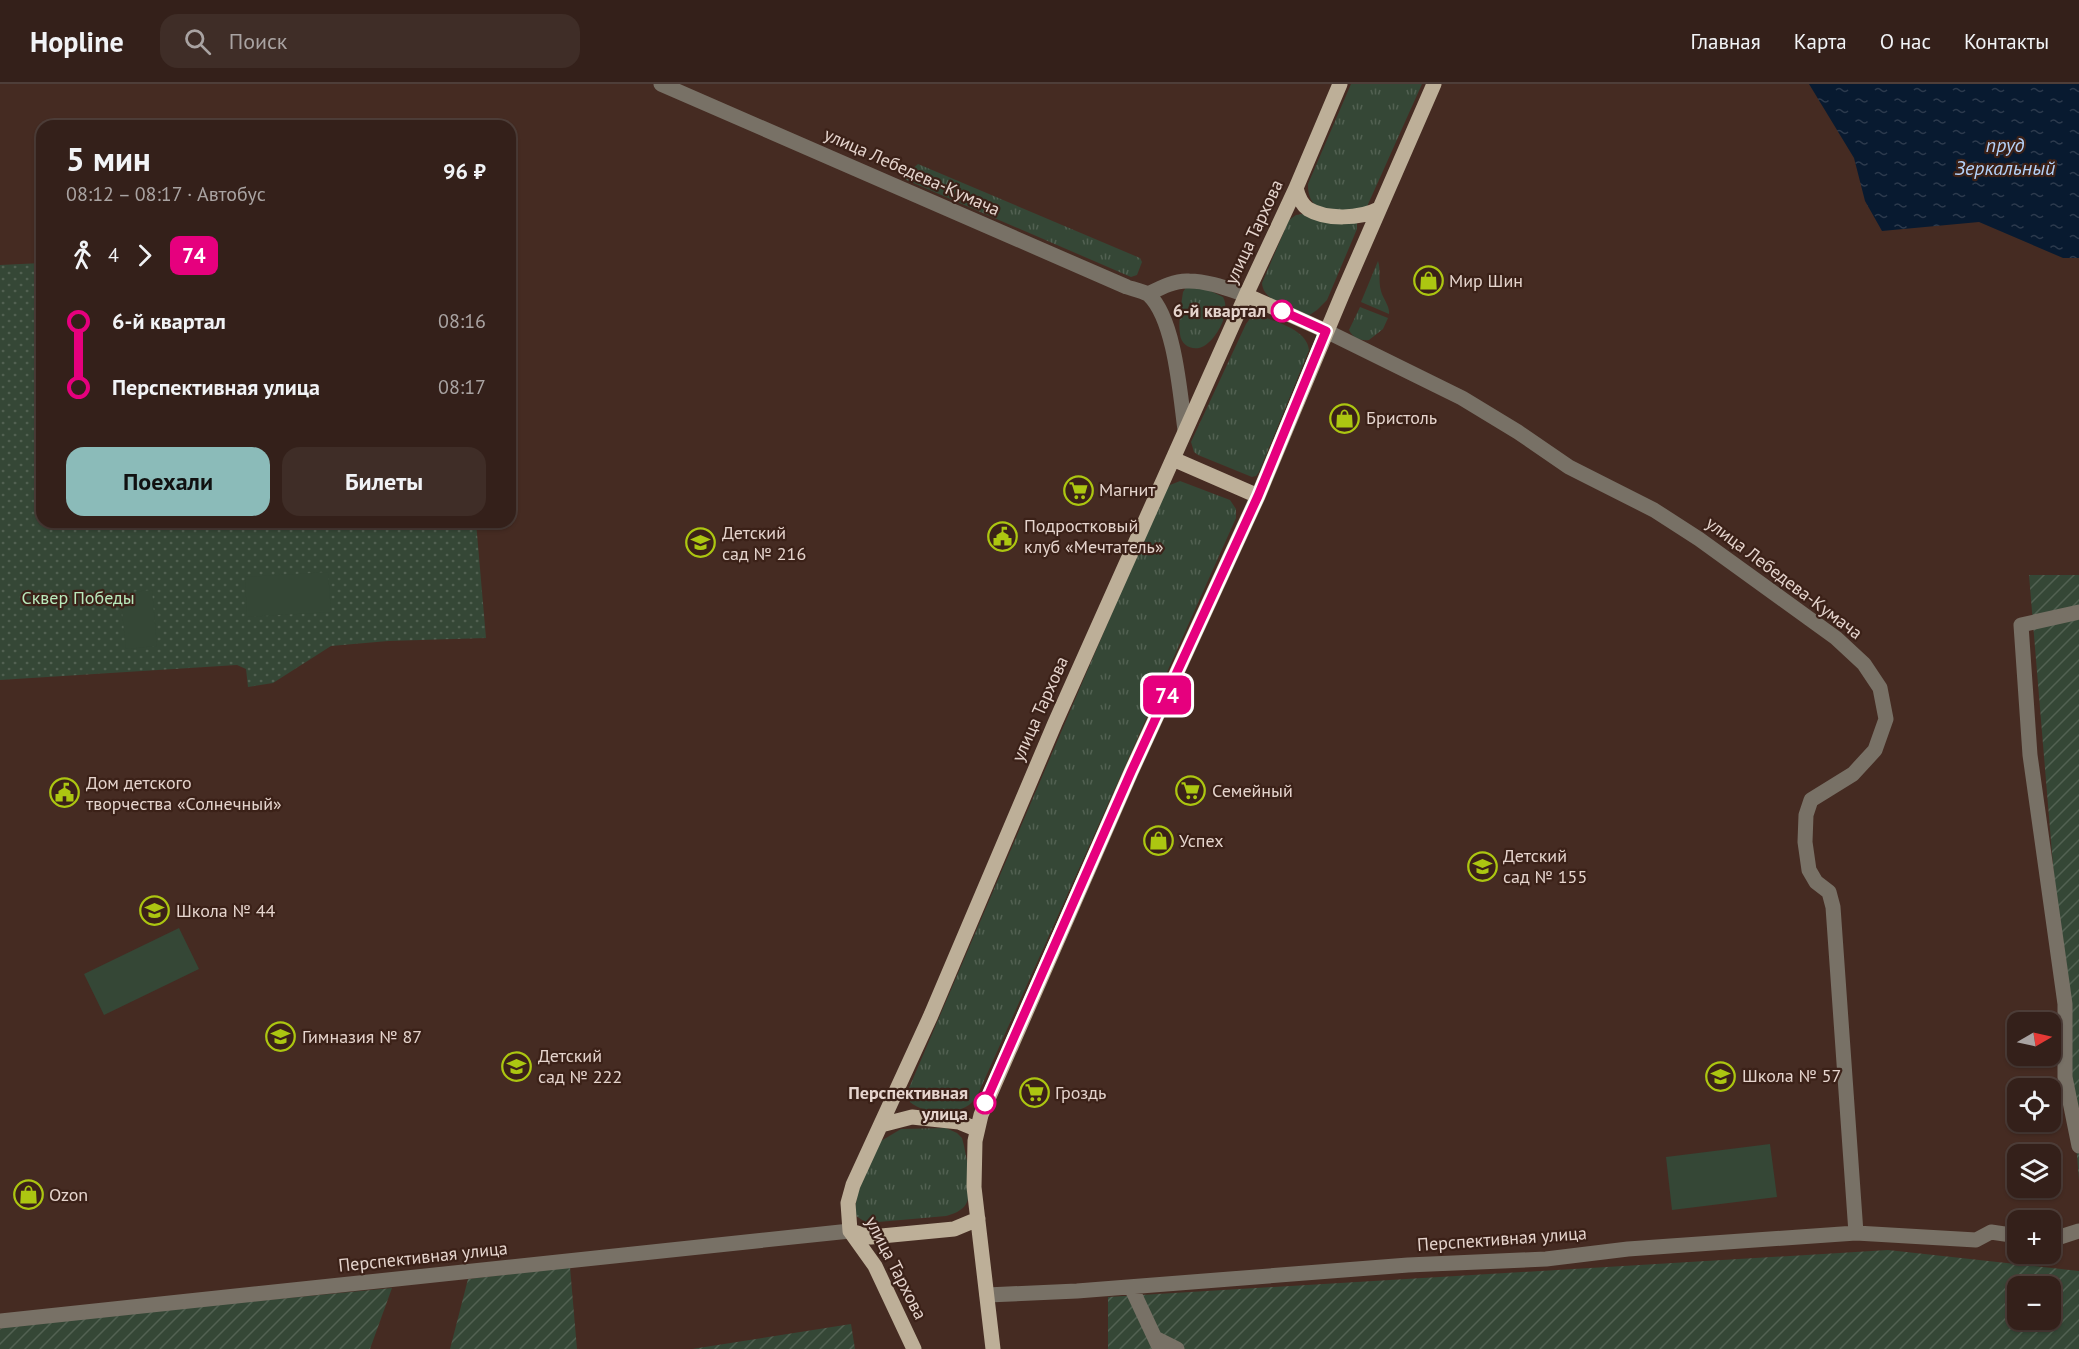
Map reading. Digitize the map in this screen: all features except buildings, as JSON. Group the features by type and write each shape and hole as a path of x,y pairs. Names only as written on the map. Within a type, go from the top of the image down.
{"main road":[{"name":"улица Тархова","path":"914,1349 875,1266 850,1231 848,1203 854,1185 931,1015 1055,723 1185,430 1296,188 1340,84"},
{"path":"993,1349 974,1187 976,1129 989,1094 1131,772 1258,496 1378,209 1434,84"},
{"path":"1296,188 1307,208 1317,213 1357,218 1378,209"},
{"path":"1246,295 1326,331"},
{"path":"1173,459 1258,496"},
{"path":"881,1125 912,1118 959,1122 976,1129"},
{"path":"850,1231 871,1237 954,1229 978,1219"}],"street":[{"name":"улица Лебедева-Кумача","path":"662,84 975,222 1148,294"},
{"path":"1185,430 1172,348 1159,310 1148,294 1170,284 1188,280 1216,285 1246,295"},
{"name":"улица Лебедева-Кумача","path":"1326,331 1462,398 1569,467 1654,510 1700,539 1836,638 1864,664 1880,688 1886,718 1875,750 1853,774 1810,800 1806,815 1805,842 1809,870 1816,882 1829,892 1833,907 1856,1233"},
{"path":"2079,612 2021,625 2030,755 2065,1005 2065,1077 2079,1146"},
{"name":"Перспективная улица","path":"0,1321 850,1231"},
{"path":"2061,1237 2079,1231"},
{"name":"Перспективная улица","path":"987,1295 1131,1287 1408,1265 1546,1259 1628,1248 1856,1233 1976,1240 1991,1232 2007,1234"},
{"path":"1131,1287 1157,1344 1177,1349"}],"green space":[{"path":"1351,84 1422,84 1365,211 1327,210 1313,203 1309,195 1308,184"},
{"path":"918,164 1140,258 1142,262 1137,275 1131,277 902,178"},
{"path":"1303,214 1357,223 1357,229 1327,300 1308,316 1273,300 1264,290 1262,283 1289,220 1296,215"},
{"path":"1378,261 1380,287 1389,314 1361,302"},
{"name":"Сквер Победы","path":"36,263 36,528 477,528 486,638 388,641 331,646 273,683 248,687 246,669 237,665 0,680 0,265"},
{"path":"1198,285 1223,297 1225,310 1222,324 1214,337 1200,348 1192,348 1185,345 1181,338 1180,313 1183,292 1187,286"},
{"path":"1360,307 1388,318 1383,329 1369,340 1357,338 1349,330"},
{"path":"1259,315 1297,332 1307,343 1309,350 1259,472 1252,477 1198,455 1194,452 1191,442 1246,324 1252,316"},
{"path":"1180,481 1230,500 1236,509 1236,518 978,1094 969,1105 956,1110 939,1112 923,1109 910,1102 909,1088 1162,496 1170,485"},
{"path":"328,572 331,612 247,617 245,577"},
{"path":"2029,575 2079,575 2079,1180"},
{"path":"152,590 157,646 126,649 120,593"},
{"path":"179,928 199,969 104,1015 84,974"},
{"path":"946,1128 962,1138 969,1172 968,1198 962,1209 946,1216 867,1223 856,1216 858,1191 881,1141 901,1129"},
{"path":"1770,1144 1777,1197 1672,1210 1666,1157"},
{"path":"1888,1250 2079,1271 2079,1349 1108,1349 1108,1297"},
{"path":"570,1267 577,1349 450,1349 468,1279"},
{"path":"392,1288 370,1349 0,1349 0,1329 7,1325"},
{"path":"851,1324 855,1349 692,1349"}],"water":[{"name":"пруд Зеркальный","path":"1809,84 2079,84 2079,258 2063,258 1979,222 1882,231 1865,201 1854,158"}],"bus line":[{"name":"74","path":"985,1103 1131,772 1258,496 1326,331 1282,311"}],"place":[{"name":"Мир Шин","path":"1428,281"},
{"name":"6-й квартал","path":"1282,311"},
{"name":"Бристоль","path":"1345,418"},
{"name":"Магнит","path":"1078,490"},
{"name":"Подростковый клуб «Мечтатель»","path":"1003,536"},
{"name":"Детский сад № 216","path":"701,543"},
{"name":"Семейный","path":"1191,791"},
{"name":"Дом детского творчества «Солнечный»","path":"65,793"},
{"name":"Успех","path":"1158,841"},
{"name":"Детский сад № 155","path":"1482,866"},
{"name":"Школа № 44","path":"155,911"},
{"name":"Гимназия № 87","path":"281,1037"},
{"name":"Детский сад № 222","path":"517,1066"},
{"name":"Школа № 57","path":"1721,1076"},
{"name":"Гроздь","path":"1034,1093"},
{"name":"Перспективная улица","path":"985,1103"},
{"name":"Ozon","path":"28,1195"}]}
